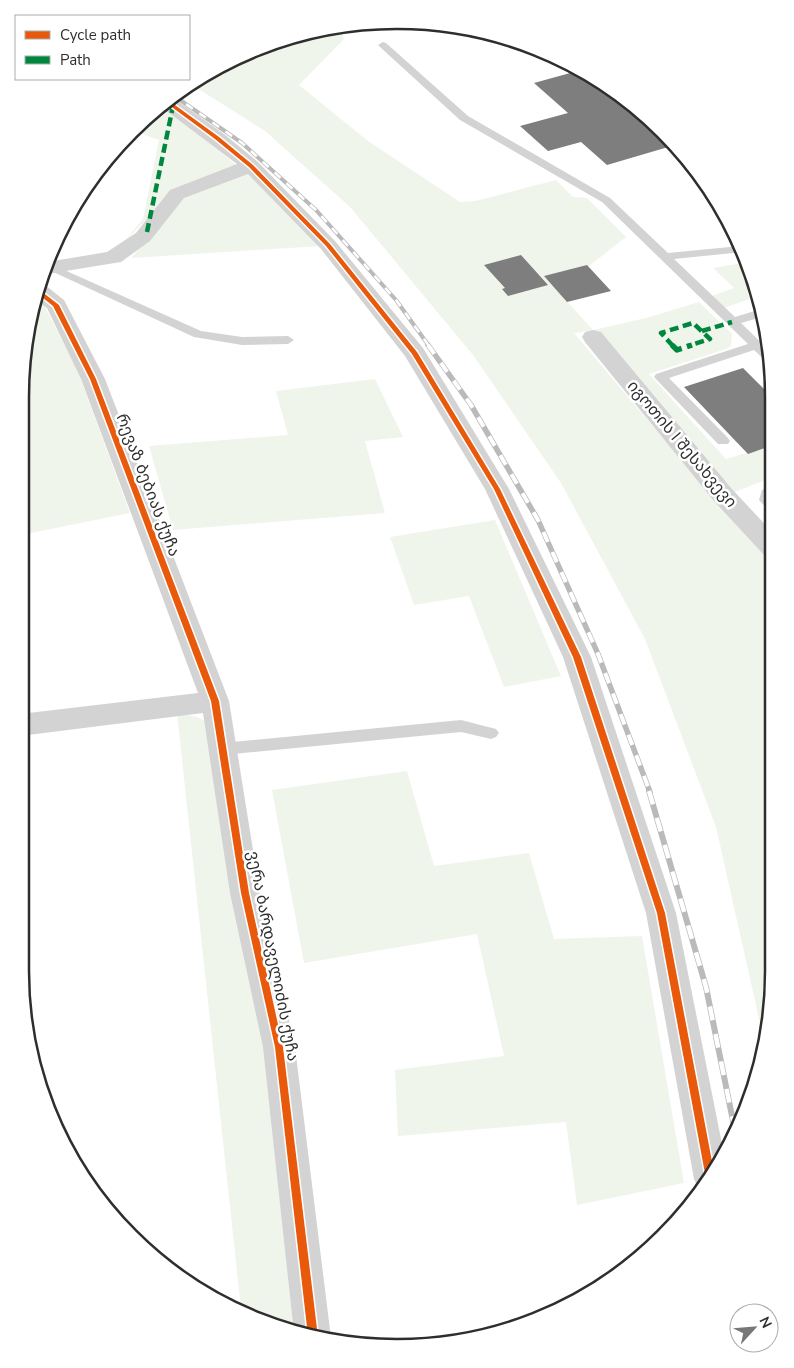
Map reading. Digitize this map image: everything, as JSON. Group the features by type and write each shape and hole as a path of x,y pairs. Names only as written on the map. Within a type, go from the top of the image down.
{"street":[{"path":"172,106 217,138 251,166 328,245 415,353 497,489 577,657 661,913 709,1167"},
{"path":"52,268 113,257 143,237 177,194 251,166"},
{"name":"რევაზ ბებიას ქუჩა","path":"43,295 56,305 93,379 215,701"},
{"name":"იგოთის I შესახვევი","path":"593,337 723,495 765,540"},
{"path":"29,724 215,701"},
{"name":"ვერა ბარდაველიძის ქუჩა","path":"215,701 245,893 280,1048 312,1329"}],"lane":[{"path":"383,45 464,118 606,200 762,351"},
{"path":"664,257 734,250"},
{"path":"51,270 198,334 242,341 288,340"},
{"path":"733,322 756,315"},
{"path":"723,442 660,377 756,345"},
{"path":"222,749 461,726 491,732"}],"shaded area":[{"path":"342,33 344,39 299,85 368,141 460,202 475,201 556,180 573,197 587,198 626,237 589,266 544,276 593,330 574,333 718,503 765,554 765,971 761,1027 716,827 645,639 561,483 473,355 350,207 265,131 197,88 234,67 279,48 302,41"},
{"path":"166,110 212,144 236,165 151,215 122,244 143,219 159,140 141,133"},
{"path":"242,174 251,174 321,246 131,258 153,234 178,200"},
{"path":"740,263 752,298 724,308 712,296 734,288 713,268"},
{"path":"699,302 732,334 731,346 726,349 649,374 726,459 765,447 765,480 735,492 593,330 646,318"},
{"path":"41,303 44,305 77,369 130,513 29,533 30,373 32,349"},
{"path":"375,379 403,437 365,441 385,513 173,530 149,446 288,435 276,391"},
{"path":"495,520 561,676 504,687 469,596 414,605 390,537"},
{"path":"177,713 197,717 205,721 264,1036 293,1324 240,1304"},
{"path":"407,771 434,866 529,853 554,939 642,936 684,1183 577,1205 566,1122 398,1136 395,1070 504,1056 477,934 304,963 272,790"}],"building":[{"path":"571,73 621,105 640,120 667,147 607,165 581,142 548,151 520,126 568,113 534,83"},
{"path":"521,255 548,285 508,296 502,289 505,288 484,265"},
{"path":"587,265 611,291 567,302 544,276"},
{"path":"743,368 765,390 765,448 748,454 684,387"}],"railway":[{"path":"180,100 242,143 316,210 396,300 429,346"},
{"path":"428,345 471,405 538,520 598,654 650,792"},
{"path":"649,791 706,987 733,1121"}],"marked path":[{"path":"147,232 173,106"},
{"path":"702,331 732,322"},
{"path":"693,323 710,339 677,350 661,333 693,323"}],"cycle path":[{"path":"172,106 217,138 251,166 328,245 415,353 497,489 577,657 661,913 709,1167"},
{"path":"43,295 56,305 93,379 215,701 245,893 279,1047 312,1329"}]}
